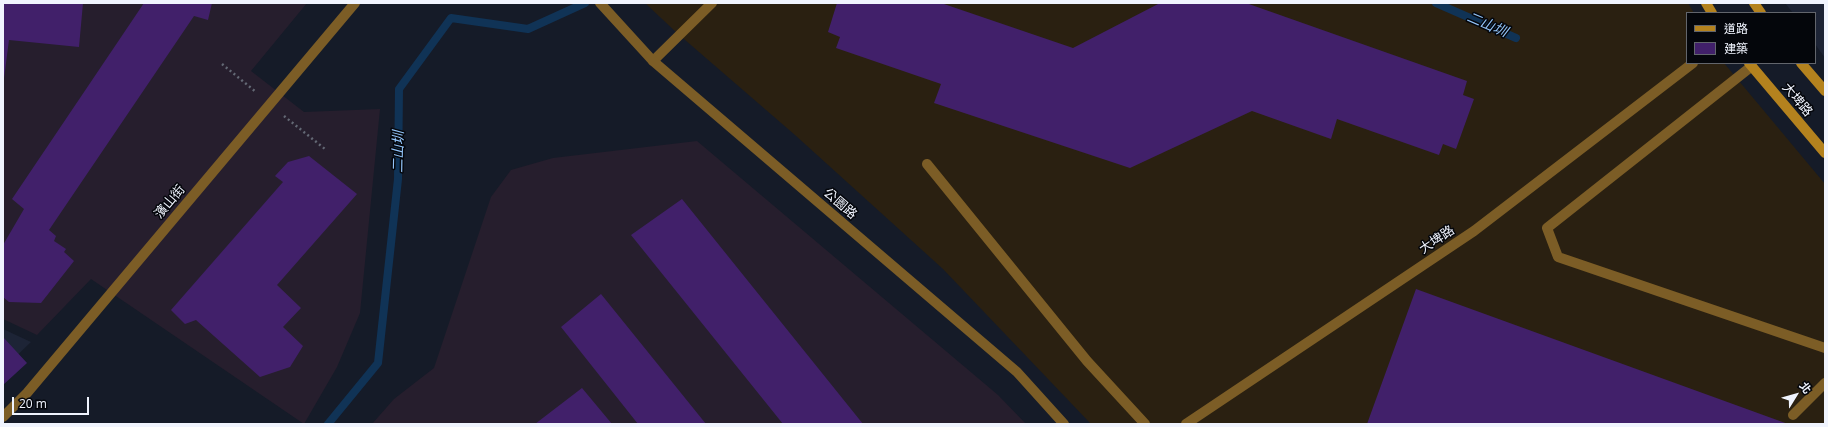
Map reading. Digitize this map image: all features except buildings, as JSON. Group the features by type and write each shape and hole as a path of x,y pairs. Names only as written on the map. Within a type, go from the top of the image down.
{"main road":[{"path":"1706,3 1711,12"},
{"path":"1754,3 1760,12"},
{"name":"大埤路","path":"1751,64 1825,153"},
{"name":"大埤路","path":"1802,64 1825,91"}],"street":[{"name":"濱山街","path":"3,417 27,393 355,3"},
{"name":"公園路","path":"600,3 653,61 1017,372 1064,424"},
{"path":"653,61 712,3"},
{"name":"大埤路","path":"1186,424 1474,231 1692,64"},
{"path":"1751,64 1547,228 1558,257 1825,348"},
{"path":"927,164 1088,361 1146,424"},
{"path":"1793,415 1825,383"}],"shaded area":[{"path":"3,3 307,3 251,71 304,112 380,109 360,313 337,367 304,424 91,279 37,335 3,319"},
{"path":"645,3 1688,3 1693,12 1686,12 1686,64 1725,64 1825,184 1825,424 1091,424 943,269 795,135 677,33"},
{"path":"1785,3 1825,3 1825,58 1816,45 1816,12 1792,12"},
{"path":"697,141 998,395 1026,424 372,424 394,399 434,368 491,197 511,170 553,158"},
{"path":"3,329 31,342 3,369"}],"waterway":[{"name":"二山圳","path":"328,424 378,363 398,179 399,89 451,18 528,29 585,3"},
{"name":"二山圳","path":"1436,3 1516,38"}]}
